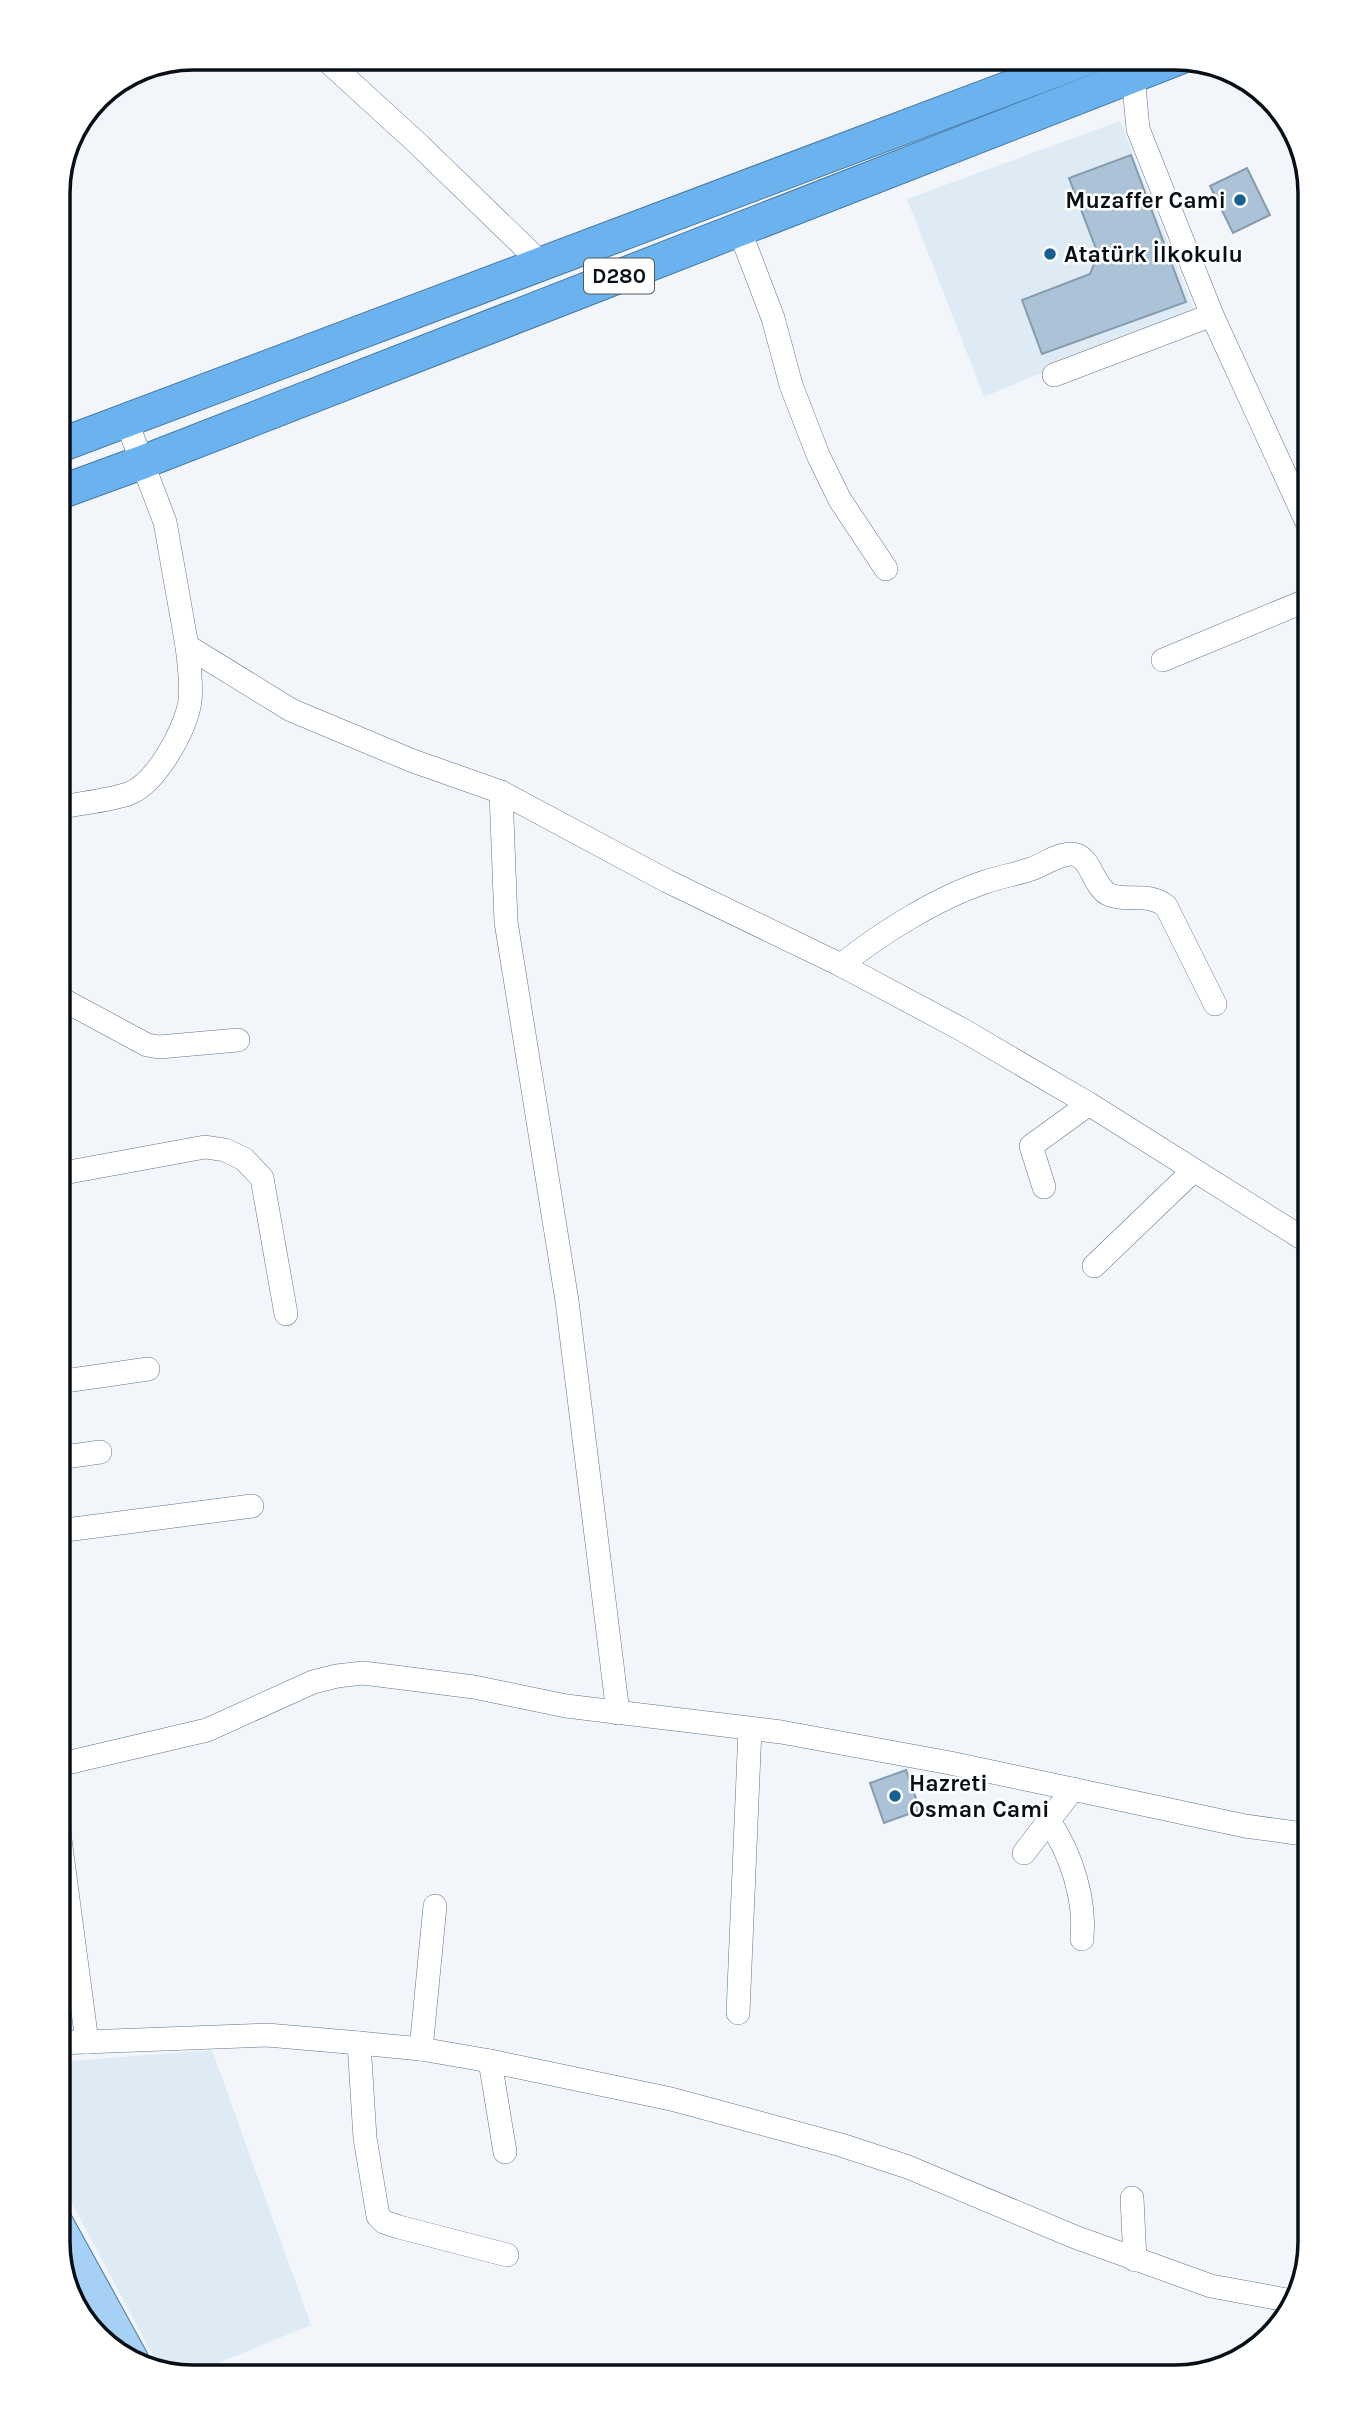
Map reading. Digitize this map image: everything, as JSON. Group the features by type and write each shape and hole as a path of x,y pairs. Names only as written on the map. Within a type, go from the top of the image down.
{"highway":[{"name":"D280","path":"70,441 1056,70"},
{"name":"D280","path":"70,489 739,229 1123,70"}],"main road":[{"path":"70,2245 125,2345"}],"street":[{"path":"337,70 543,265"},
{"path":"1130,70 1138,129 1212,315 1298,503"},
{"path":"739,229 773,318 791,385 818,455 840,500 886,569"},
{"path":"1054,375 1212,315"},
{"path":"70,806 130,793 150,778 181,730 190,702 187,646 165,522 127,420"},
{"path":"1163,660 1298,603"},
{"path":"187,646 291,710 413,761 501,792 667,881 842,965 961,1029 1089,1104 1298,1236"},
{"path":"501,792 506,922 567,1301 618,1713"},
{"path":"842,965 871,941 933,906 982,883 1032,869 1070,854 1086,861 1105,893 1157,899 1166,906 1215,1004"},
{"path":"70,1003 148,1045 159,1047 238,1040"},
{"path":"1044,1187 1031,1146 1089,1104"},
{"path":"70,1172 205,1147 225,1150 244,1159 262,1178 286,1314"},
{"path":"1094,1266 1193,1171"},
{"path":"70,1380 148,1369"},
{"path":"70,1456 100,1452"},
{"path":"70,1529 252,1506"},
{"path":"70,1763 207,1730 313,1682 337,1675 363,1673 474,1687 566,1706 750,1729 937,1761 1245,1826 1298,1833"},
{"path":"738,2013 750,1729"},
{"path":"1024,1853 1073,1789"},
{"path":"1049,1821 1061,1839 1074,1880 1082,1910 1082,1939"},
{"path":"421,2049 435,1906"},
{"path":"70,1914 87,2042"},
{"path":"70,2043 267,2035 359,2042 490,2061 671,2099 841,2145 908,2167 1075,2237 1211,2286 1284,2299"},
{"path":"359,2042 365,2138 378,2216 384,2222 399,2227 507,2255"},
{"path":"490,2061 505,2152"},
{"path":"1132,2198 1135,2260"}],"shaded area":[{"name":"Atatürk İlkokulu","path":"1120,121 1194,309 984,397 907,199"},
{"path":"212,2050 311,2325 213,2365 185,2365 155,2359 70,2200 70,2061"}],"building":[{"path":"1131,155 1186,302 1042,354 1022,300 1090,274 1098,254 1069,178"},
{"name":"Muzaffer Cami","path":"1247,168 1270,215 1233,233 1210,186"},
{"name":"Hazreti Osman Cami","path":"906,1770 920,1810 884,1823 870,1783"}],"place":[{"name":"Muzaffer Cami","path":"1240,200"},
{"name":"Atatürk İlkokulu","path":"1050,254"},
{"name":"Hazreti Osman Cami","path":"895,1796"}]}
